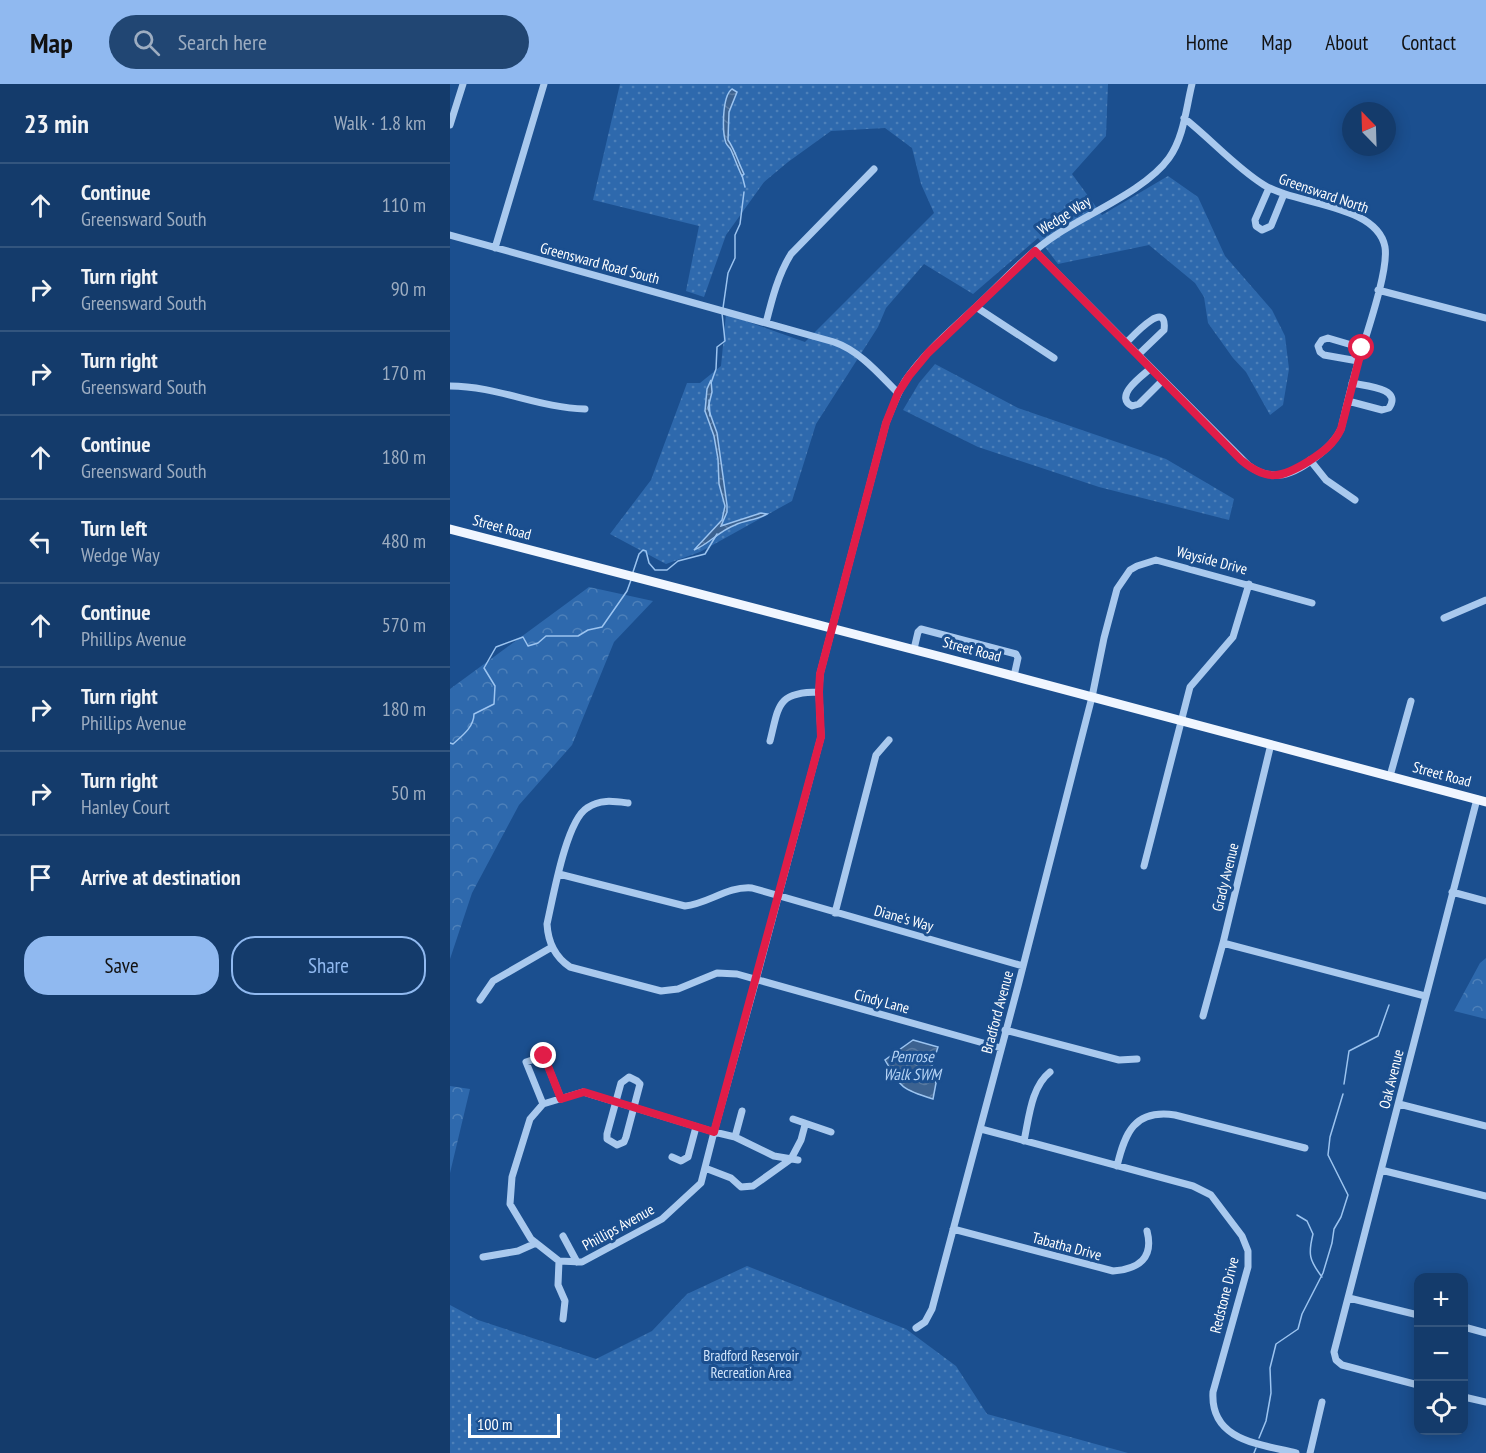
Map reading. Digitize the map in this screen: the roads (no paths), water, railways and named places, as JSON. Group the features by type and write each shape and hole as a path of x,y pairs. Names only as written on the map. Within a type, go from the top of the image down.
{"main road":[{"name":"Street Road","path":"450,529 1482,800"}],"street":[{"path":"450,125 463,84"},
{"path":"495,248 544,84"},
{"path":"1184,118 1192,84"},
{"name":"Greensward North","path":"1151,368 1241,460 1255,470 1269,475 1285,475 1323,452 1335,440 1341,429 1378,290 1385,253 1382,238 1373,226 1357,216 1269,188 1235,163 1184,118"},
{"name":"Wedge Way","path":"831,628 886,423 898,393 909,376 928,353 1035,251 1055,235 1136,187 1153,174 1172,153 1184,118"},
{"path":"766,323 776,287 784,265 791,254 874,169"},
{"path":"1269,188 1255,220 1256,226 1262,230 1271,226 1284,194"},
{"name":"Greensward Road South","path":"450,235 834,342 847,347 863,359 898,393"},
{"path":"1035,251 1151,368 1126,392 1124,399 1126,402 1132,406 1138,404 1163,380"},
{"path":"1378,290 1486,318"},
{"path":"976,307 1054,358"},
{"path":"1125,343 1151,318 1162,320 1164,330 1138,355"},
{"path":"1358,362 1324,355 1318,346 1322,340 1328,338 1362,348"},
{"path":"1348,401 1382,410 1389,408 1392,401 1387,391 1352,383"},
{"path":"450,386 482,387 570,408 585,408"},
{"path":"1310,460 1326,480 1355,500"},
{"name":"Wayside Drive","path":"1092,697 1117,589 1130,570 1137,566 1156,560 1312,603"},
{"path":"1144,866 1181,720 1193,682 1227,645 1237,630 1249,584"},
{"path":"1444,618 1486,600"},
{"name":"Phillips Avenue","path":"559,1262 582,1262 662,1219 701,1183 821,737 820,674 831,628"},
{"path":"914,650 918,632 921,629 1016,654 1018,658 1014,676"},
{"path":"770,741 776,717 785,699 793,694 819,692"},
{"name":"Bradford Avenue","path":"916,1328 925,1322 932,1309 981,1129 1092,697"},
{"path":"1390,776 1411,700"},
{"path":"835,913 876,755 889,740"},
{"name":"Grady Avenue","path":"1203,1016 1271,744"},
{"name":"Oak Avenue","path":"1414,1384 1346,1367 1336,1360 1334,1352 1452,892 1482,800"},
{"path":"480,1000 493,981 552,947 547,924 576,818 581,812 602,801 628,803"},
{"name":"Diane's Way","path":"560,874 685,906 695,905 742,887 752,888 1023,966"},
{"path":"1452,892 1486,902"},
{"path":"1223,943 1425,996"},
{"name":"Cindy Lane","path":"552,947 562,962 570,967 661,991 678,989 717,973 737,974 1001,1048"},
{"path":"1005,1030 1119,1060 1137,1059"},
{"path":"543,1104 526,1062 544,1056 561,1099"},
{"path":"1023,1141 1037,1088 1050,1072"},
{"path":"634,1078 639,1084 634,1108 624,1142 617,1145 607,1139 616,1102 621,1083 625,1079 634,1078"},
{"path":"564,1319 565,1301 558,1285 559,1262 531,1239 510,1204 512,1177 530,1119 543,1104 584,1092 735,1137 774,1156 795,1160"},
{"path":"1399,1104 1486,1126"},
{"path":"735,1137 742,1111"},
{"path":"1117,1166 1124,1140 1131,1129 1145,1118 1161,1113 1305,1148"},
{"path":"792,1119 831,1132"},
{"path":"705,1168 731,1178 741,1186 753,1186 795,1160 806,1125"},
{"path":"672,1157 681,1161 688,1157 696,1127"},
{"name":"Redstone Drive","path":"981,1129 1208,1191 1245,1240 1249,1256 1248,1267 1213,1392 1213,1406 1218,1420 1234,1435 1296,1453"},
{"path":"1382,1170 1486,1196"},
{"name":"Tabatha Drive","path":"953,1229 1113,1271 1135,1266 1146,1257 1150,1249 1147,1231"},
{"path":"563,1236 577,1262"},
{"path":"483,1257 518,1251 536,1243"},
{"path":"1349,1298 1414,1314"},
{"path":"1468,1328 1486,1333"},
{"path":"1468,1397 1486,1402"},
{"path":"1310,1453 1322,1402"}],"water":[{"path":"732,89 737,92 729,112 728,140 744,174 742,176 726,143 724,131 726,99"},
{"path":"711,380 712,392 708,408 717,433 727,505 727,512 721,526 761,513 767,514 739,523 694,550 722,520 725,506 719,484 714,436 705,411 707,389"},
{"name":"Penrose Walk SWM","path":"913,1040 938,1047 930,1072 936,1083 933,1099 914,1093 903,1086 885,1060"}],"waterway":[{"path":"742,175 745,187"},
{"path":"723,308 728,273 735,258 735,235 740,224 744,192"},
{"path":"711,383 716,369 717,347 725,341 722,313"},
{"path":"709,400 710,416"},
{"path":"633,572 639,554 643,550 646,551 649,563 655,570 667,570 678,561 705,554 717,534"},
{"path":"450,743 453,744 467,731 474,714 494,704 495,686 484,668 496,647 523,637 528,646 538,643 546,636 578,636 588,630 602,627 627,591 631,580"},
{"path":"1344,1084 1349,1051 1378,1036 1389,1005"},
{"path":"1259,1438 1266,1421 1271,1393 1270,1368 1276,1344 1298,1329 1302,1314 1323,1273 1334,1229 1341,1217 1348,1195 1328,1155 1330,1137 1343,1094"},
{"path":"1297,1215 1307,1221 1313,1234 1310,1247 1311,1257 1322,1277"},
{"path":"1254,1453 1256,1448"}],"park label":[{"name":"Bradford Reservoir Recreation Area","path":"751,1364"}]}
